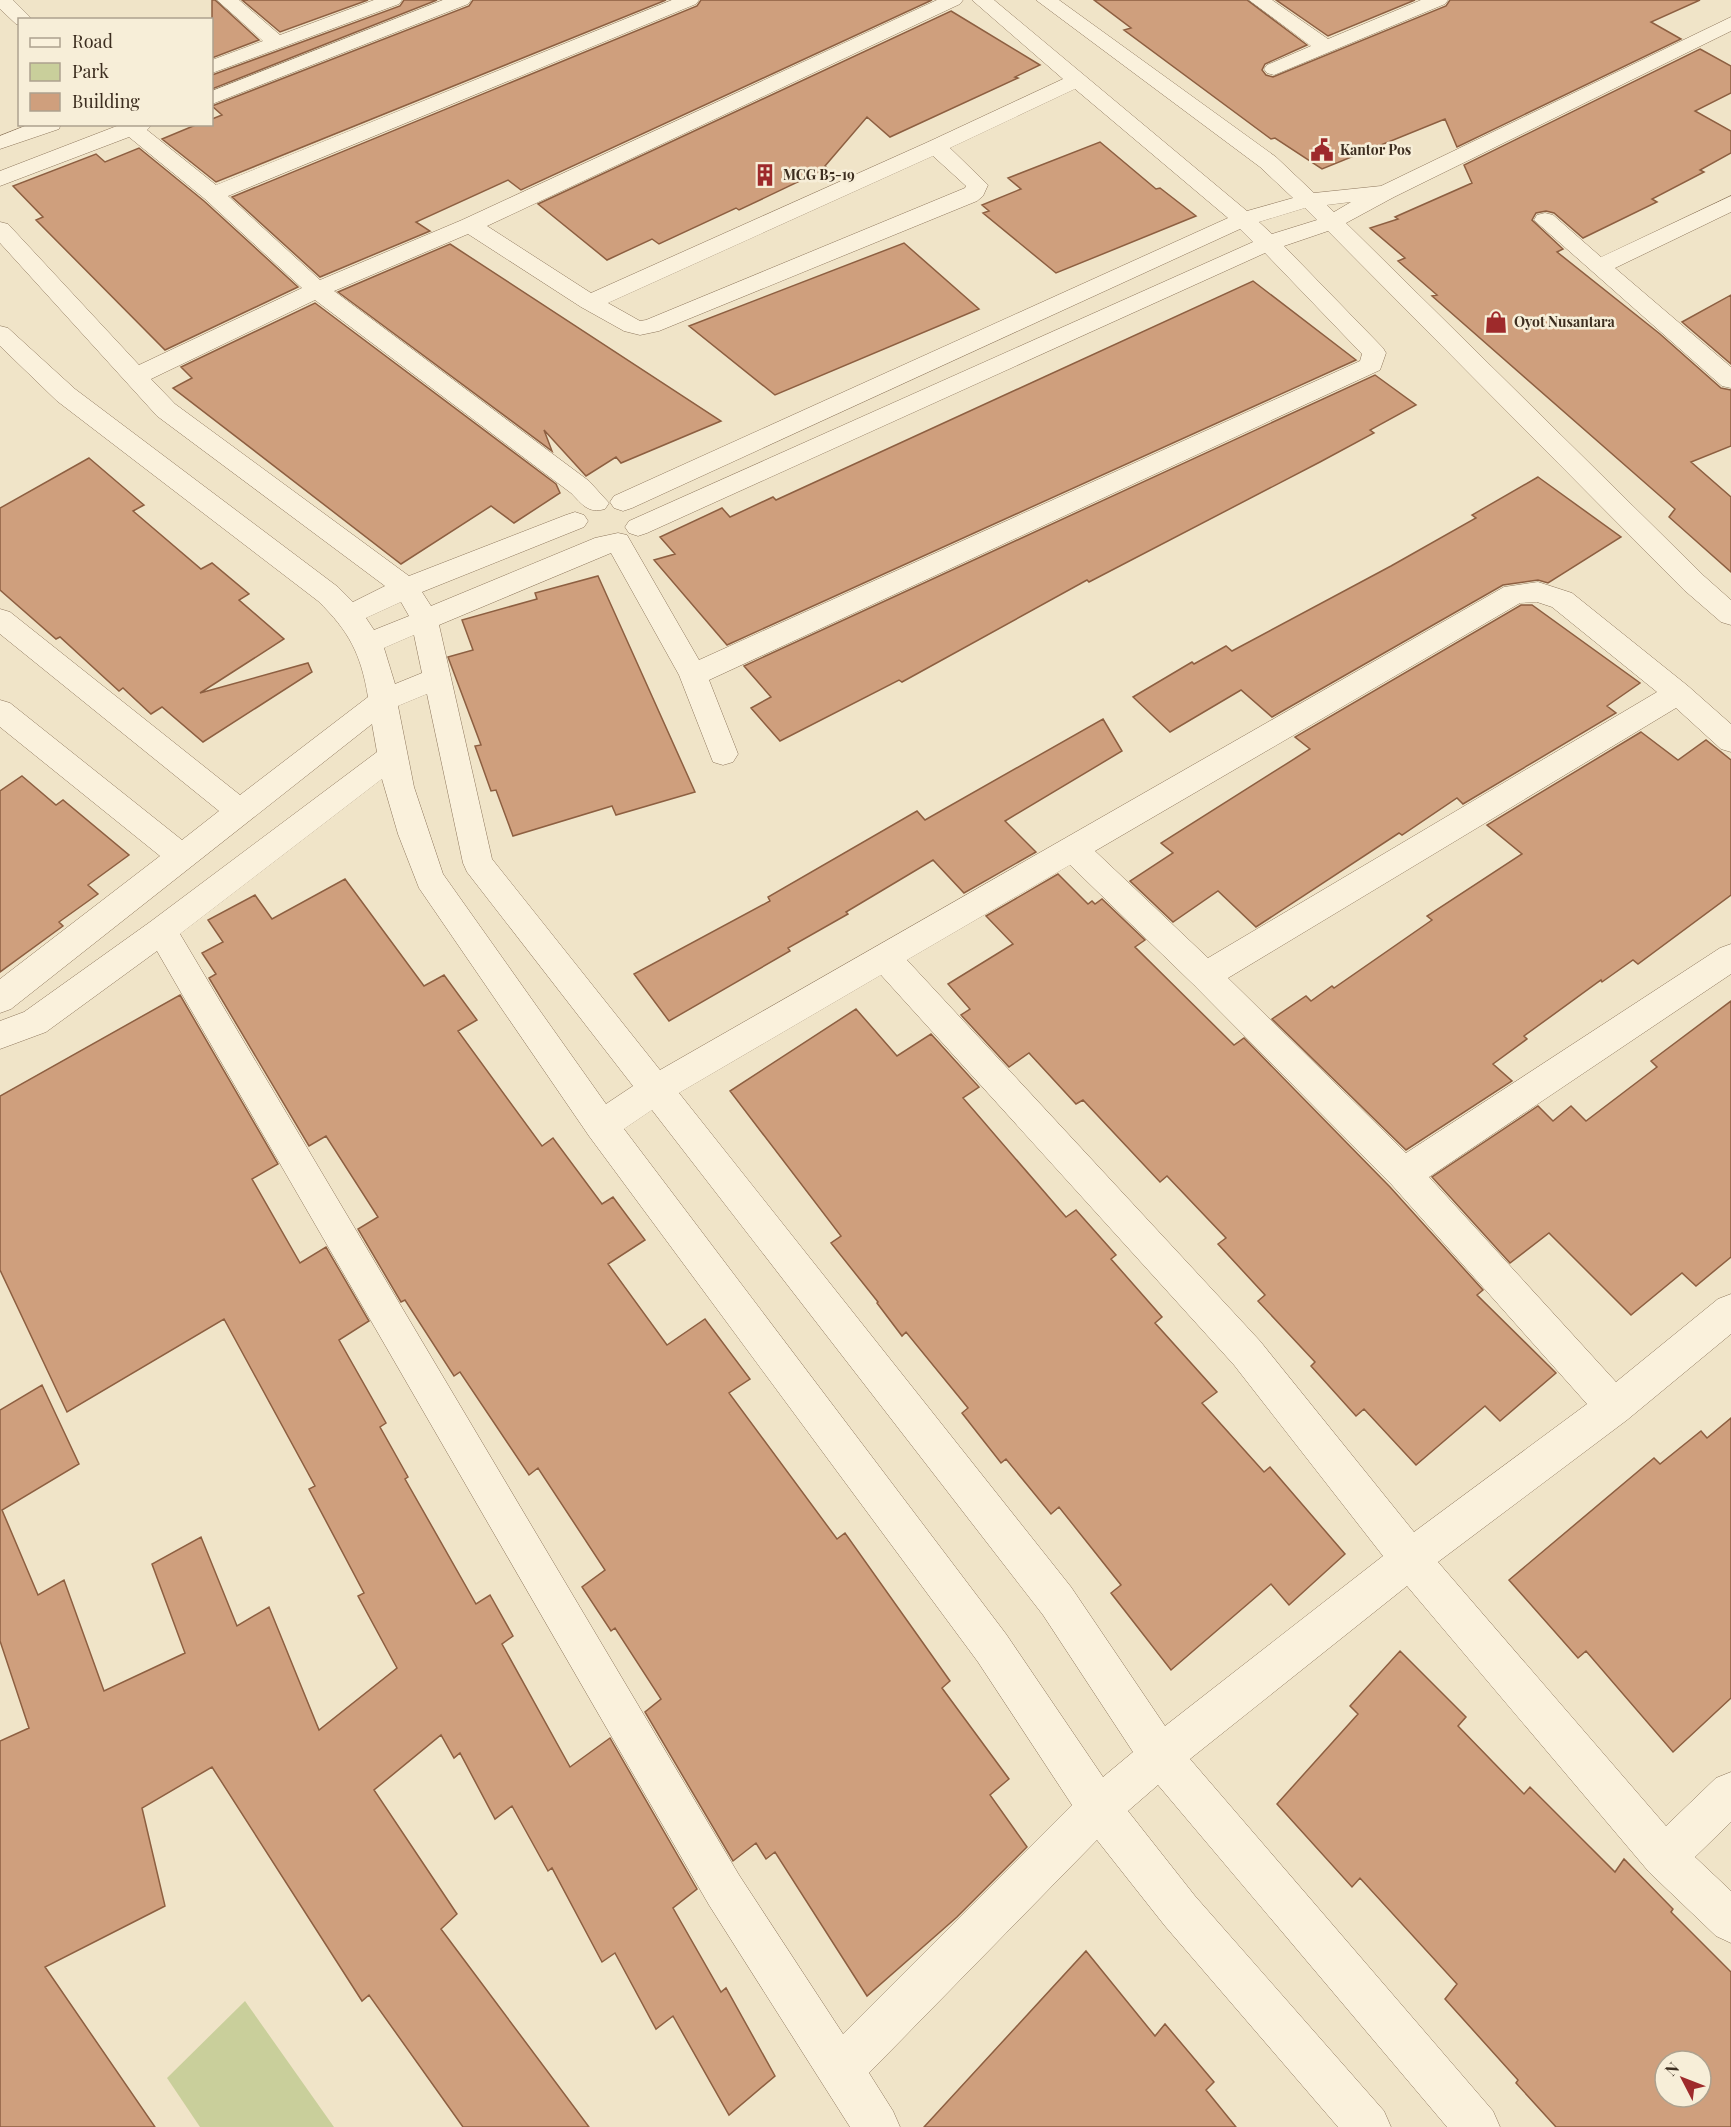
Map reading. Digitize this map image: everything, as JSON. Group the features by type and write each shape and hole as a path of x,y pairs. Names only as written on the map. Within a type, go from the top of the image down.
{"street":[{"path":"2,0 21,18"},
{"path":"227,0 278,43"},
{"path":"213,67 392,0"},
{"path":"213,98 460,0"},
{"path":"213,194 689,0"},
{"path":"135,377 317,290 470,225 953,0"},
{"path":"693,675 1371,365 1374,353 1269,243 982,0"},
{"path":"1046,0 1268,162 1310,200 1694,583 1731,615"},
{"path":"1259,0 1326,47"},
{"path":"1274,69 1438,0"},
{"path":"358,629 424,618 620,538 1269,243 1332,222 1386,192 1731,23"},
{"path":"589,302 936,147 1077,80"},
{"path":"0,143 46,126"},
{"path":"0,179 138,127 317,290 580,487 596,503"},
{"path":"470,225 589,302 632,326 640,328 651,326 969,196 975,191 977,185 936,147"},
{"path":"623,502 1243,219 1310,200 1386,192"},
{"path":"1599,267 1731,203"},
{"path":"1545,220 1731,380"},
{"path":"0,229 166,410 406,588 424,618 478,863 1057,1601 1160,1756 1477,2127"},
{"path":"0,333 66,395 328,594 358,629 375,659 392,756 414,834 430,879 601,1125 992,1648 1100,1808 1180,1911 1368,2127"},
{"path":"358,629 406,588 575,520 584,509 596,503 609,500 623,502 634,508 639,517 620,538 591,542 580,536 575,527 575,520"},
{"path":"620,538 693,675 723,754"},
{"path":"601,1125 657,1089 1514,594 1538,592 1563,600 1678,693 1731,741"},
{"path":"0,619 240,812"},
{"path":"35,1022 1,996 384,700 437,678"},
{"path":"1204,976 1678,693"},
{"path":"0,711 182,857"},
{"path":"0,1035 35,1022 161,931 392,756"},
{"path":"1073,849 1404,1174 1614,1407"},
{"path":"161,931 724,1890 877,2127"},
{"path":"1404,1174 1731,957"},
{"path":"885,958 1247,1353 1410,1559 1664,1857 1731,1921"},
{"path":"841,2069 1100,1808 1160,1756 1410,1559 1614,1407 1731,1311"},
{"path":"1664,1857 1731,1793"}],"green space":[{"path":"245,2001 334,2127 200,2127 167,2078"}],"building":[{"path":"212,0 215,0 259,40 213,58"},
{"path":"242,0 368,0 280,32"},
{"path":"404,0 437,0 213,89 213,75 400,6"},
{"path":"473,0 666,0 216,182 162,139 193,126 213,126 213,119 222,115 213,106 469,6"},
{"path":"701,0 932,0 521,190 508,180 416,222 430,231 320,277 232,197 697,6"},
{"path":"1094,0 1247,0 1307,45 1265,64 1262,70 1266,75 1273,77 1446,6 1450,0 1700,0 1651,22 1681,39 1457,147 1445,119 1322,169 1275,138 1271,139 1124,30 1131,28"},
{"path":"1276,0 1415,0 1328,36"},
{"path":"951,11 1040,65 1015,77 1018,78 890,137 867,117 825,166 827,168 739,210 736,208 659,244 652,239 607,260 538,204"},
{"path":"1700,49 1731,66 1731,93 1695,111 1731,131 1731,153 1700,170 1704,172 1652,199 1657,202 1583,238 1554,213 1546,211 1536,213 1532,220 1563,249 1557,252 1660,334 1721,388 1731,390 1731,446 1691,462 1731,497 1731,572 1669,517 1675,509 1432,296 1437,295 1398,261 1405,258 1370,228 1398,219 1395,217 1472,183 1464,165"},
{"path":"1100,142 1156,189 1160,188 1196,216 1056,273 983,213 989,211 982,205 1021,189 1008,178"},
{"path":"139,148 204,201 298,287 165,350 36,220 43,217 13,186 96,154 105,162"},
{"path":"904,243 979,309 775,395 689,326"},
{"path":"450,244 721,421 621,463 616,457 586,476 544,430 552,451 338,292"},
{"path":"1253,281 1356,360 727,645 654,560 675,554 660,537 722,508 730,517 773,497 776,500"},
{"path":"1731,295 1731,364 1682,322"},
{"path":"315,303 556,484 560,493 514,523 491,506 401,564 173,388 192,378 181,367"},
{"path":"1375,375 1416,405 1370,430 1374,433 1320,462 1089,582 1087,580 902,682 899,680 780,741 751,708 771,697 744,666"},
{"path":"89,458 144,505 133,511 201,569 212,563 249,594 239,600 284,639 200,693 308,663 312,672 203,742 162,707 151,714 123,688 119,691 60,637 56,639 0,590 0,508"},
{"path":"1538,477 1621,537 1548,583 1538,580 1503,585 1272,717 1241,690 1170,732 1133,697 1192,662 1194,664 1226,646 1232,651 1391,566 1476,518 1472,515"},
{"path":"598,576 695,792 616,815 612,806 513,836 496,790 491,791 475,746 481,745 448,657 473,650 462,620 537,599 535,593"},
{"path":"1521,605 1532,605 1640,683 1607,706 1616,713 1463,804 1457,798 1402,835 1399,833 1256,927 1218,891 1173,922 1130,881 1173,853 1161,843 1310,749 1295,737"},
{"path":"1103,719 1122,751 1005,821 1036,852 964,893 933,860 846,912 848,914 788,948 790,951 669,1021 634,974 770,901 768,897 917,811 925,820"},
{"path":"1641,732 1678,760 1706,740 1731,760 1731,895 1638,964 1633,960 1602,982 1601,980 1524,1036 1527,1039 1493,1064 1512,1081 1406,1150 1272,1019 1306,996 1311,1001 1332,986 1334,988 1432,920 1427,916 1522,854 1487,825"},
{"path":"22,776 56,805 63,800 129,855 88,885 98,894 59,922 63,926 0,972 0,791"},
{"path":"1058,874 1088,904 1092,901 1095,904 1102,899 1145,940 1135,947 1234,1045 1244,1038 1390,1187 1483,1290 1477,1295 1556,1373 1500,1421 1485,1406 1416,1465 1364,1409 1356,1416 1311,1366 1315,1362 1258,1301 1265,1295 1218,1244 1226,1238 1167,1176 1160,1182 1083,1100 1076,1104 1029,1053 1009,1067 961,1015 970,1009 948,984 1013,944 986,916"},
{"path":"345,879 424,986 444,975 477,1020 458,1031 542,1146 553,1138 602,1204 613,1197 645,1240 608,1264 667,1345 705,1319 750,1379 729,1393 837,1539 845,1533 950,1681 942,1688 1009,1779 990,1795 1027,1847 957,1917 867,1996 775,1852 766,1859 756,1843 733,1861 645,1712 661,1699 615,1628 611,1631 582,1587 605,1570 538,1468 529,1475 460,1372 454,1376 405,1300 401,1302 358,1229 378,1217 326,1136 309,1146 209,978 216,974 202,953 223,942 208,920 255,895 272,919"},
{"path":"180,995 278,1164 252,1179 300,1263 326,1247 369,1321 339,1340 386,1423 380,1427 408,1477 405,1479 476,1604 490,1595 513,1636 502,1644 570,1767 610,1738 697,1889 673,1908 721,1992 726,1988 775,2076 729,2115 673,2016 656,2029 615,1953 602,1962 552,1868 548,1871 512,1806 495,1819 460,1753 454,1758 441,1735 374,1790 457,1914 441,1929 589,2127 463,2127 369,1995 362,2001 212,1767 142,1808 165,1906 45,1967 155,2127 0,2127 0,1741 29,1728 0,1641 0,1410 42,1385 79,1464 2,1510 38,1595 64,1580 104,1691 185,1653 152,1564 201,1537 237,1626 269,1607 319,1730 397,1668 358,1596 364,1593 309,1489 315,1486 224,1319 67,1412 0,1270 0,1096"},
{"path":"1731,1001 1731,1257 1696,1286 1682,1273 1631,1315 1549,1233 1510,1263 1432,1177 1538,1106 1553,1121 1571,1106 1586,1121 1657,1067 1651,1061"},
{"path":"856,1009 897,1056 931,1034 979,1087 963,1098 1066,1217 1076,1210 1116,1255 1111,1259 1162,1317 1155,1323 1217,1392 1202,1403 1264,1472 1270,1467 1345,1554 1289,1605 1271,1584 1171,1670 1111,1593 1121,1585 1059,1507 1051,1514 1006,1459 1001,1463 962,1413 968,1408 906,1332 902,1336 831,1243 841,1236 730,1091"},
{"path":"1731,1418 1731,1698 1673,1752 1586,1651 1578,1658 1509,1580 1654,1458 1660,1464 1701,1431 1707,1438"},
{"path":"1400,1651 1466,1717 1458,1726 1524,1794 1530,1787 1615,1872 1624,1859 1673,1909 1671,1912 1731,1972 1731,2127 1556,2127 1516,2083 1518,2080 1445,1999 1457,1984 1360,1878 1352,1887 1277,1804 1358,1714 1350,1706"},
{"path":"1086,1951 1155,2036 1165,2024 1214,2082 1206,2090 1236,2127 924,2127"}],"place":[{"name":"Kantor Pos","path":"1322,150"},
{"name":"MCG B5-19","path":"765,175"},
{"name":"Oyot Nusantara","path":"1496,322"}]}
